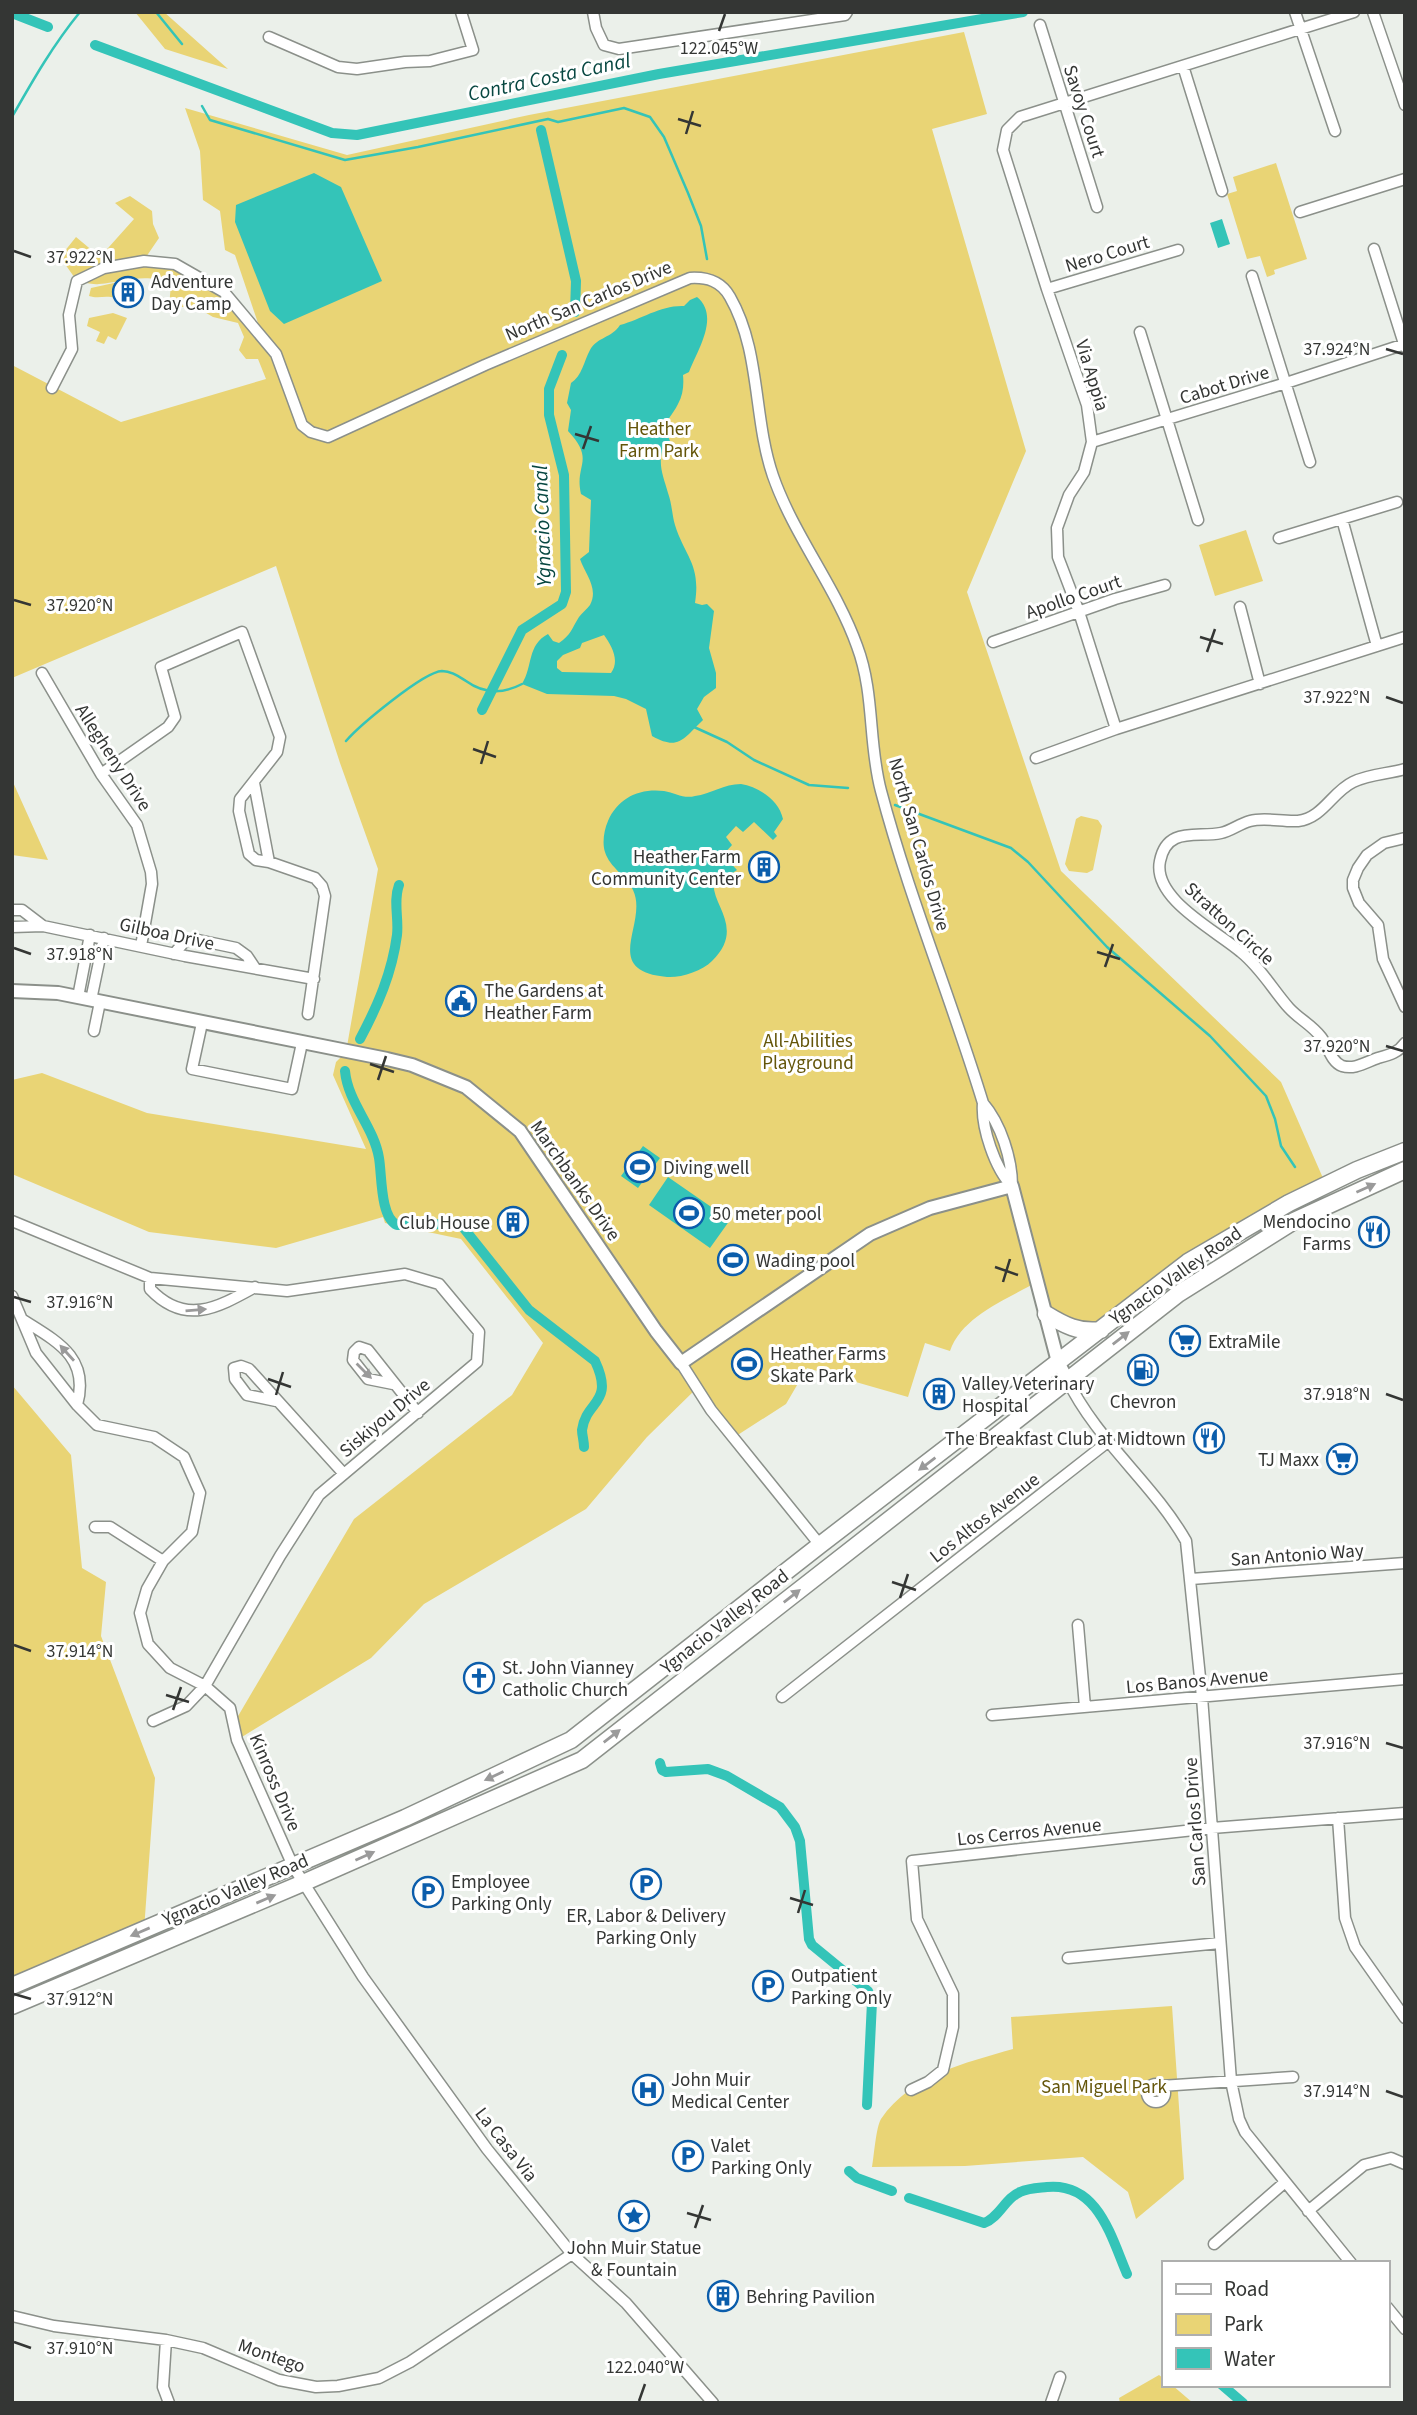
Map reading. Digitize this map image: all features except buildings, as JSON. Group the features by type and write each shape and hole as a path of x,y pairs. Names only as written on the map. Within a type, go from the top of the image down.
{"highway":[{"name":"Ygnacio Valley Road","path":"12,1986 423,1810 571,1740 1188,1262 1284,1206 1357,1170 1405,1151"},
{"name":"Ygnacio Valley Road","path":"12,2006 303,1883 582,1759 1178,1294 1294,1221 1405,1170"},
{"path":"1240,1254 1238,1240 1276,1218 1284,1206"},
{"path":"1046,1314 1062,1324 1085,1332 1101,1330"}],"street":[{"path":"269,37 338,67 357,69 430,61 472,50 461,12"},
{"path":"593,12 596,29 604,45 619,49 845,15 847,12"},
{"path":"1295,12 1335,131"},
{"name":"Via Appia","path":"1116,729 1079,612 1058,557 1057,528 1069,495 1084,472 1092,442 1087,405 1003,150 1004,141 1012,123 1020,117 1354,12"},
{"path":"1373,12 1405,105"},
{"name":"Savoy Court","path":"1040,25 1097,207"},
{"path":"1183,66 1222,191"},
{"path":"1300,212 1405,179"},
{"path":"1374,248 1404,345"},
{"name":"Nero Court","path":"1047,289 1178,250"},
{"name":"North San Carlos Drive","path":"52,388 72,349 69,314 77,281 104,268 144,261 175,264 224,292 276,354 302,425 311,432 328,437 485,365 690,278 704,278 725,289 738,312 747,338 764,440 779,492 847,620 866,673 871,697 874,760 880,789 983,1103 994,1116 1012,1171 1012,1186 1058,1362 1067,1379"},
{"path":"1252,276 1310,462"},
{"path":"1140,332 1198,520"},
{"name":"Cabot Drive","path":"1092,442 1404,345"},
{"path":"1279,538 1397,502"},
{"path":"1342,519 1377,646"},
{"name":"Apollo Court","path":"993,642 1165,584"},
{"path":"1240,607 1260,684"},
{"path":"99,771 168,727 175,717 161,667 242,632 280,737 277,752 240,799 239,811 249,854 256,860 315,878 324,891 308,1014"},
{"path":"1036,758 1116,729 1405,637"},
{"name":"Allegheny Drive","path":"42,673 99,771 137,825 151,872 152,892 141,946"},
{"name":"Stratton Circle","path":"1405,769 1355,781 1346,786 1317,814 1308,818 1290,821 1251,820 1217,834 1181,836 1166,846 1159,870 1163,884 1180,905 1251,961 1290,1009 1323,1039 1336,1062 1346,1067 1358,1066 1395,1053 1405,1043"},
{"path":"254,783 269,862"},
{"path":"1405,838 1384,843 1367,855 1358,868 1353,888 1359,903 1378,925 1383,959 1405,1007"},
{"path":"12,910 22,910 43,926"},
{"name":"Gilboa Drive","path":"12,927 43,926 174,954 314,979"},
{"path":"78,997 90,936"},
{"path":"93,1031 104,938"},
{"path":"174,954 185,942 198,940 236,948 247,956 255,968"},
{"name":"Marchbanks Drive","path":"12,991 58,993 412,1065 467,1087 520,1131 656,1331 681,1363 702,1398 820,1545"},
{"path":"202,1023 192,1069 292,1089 302,1043"},
{"path":"681,1363 870,1234 930,1208 1012,1186"},
{"name":"Siskiyou Drive","path":"12,1221 150,1278 287,1291 405,1274 439,1284 479,1332 477,1362 319,1495 280,1556 205,1686 187,1706 153,1721"},
{"path":"150,1278 150,1289 162,1302 184,1311 218,1308 255,1287"},
{"name":"Kinross Drive","path":"12,1296 36,1353 77,1405 97,1424 154,1437 184,1457 200,1493 192,1532 163,1561 148,1589 140,1613 148,1644 170,1668 205,1686 230,1708 237,1740 303,1883"},
{"path":"23,1320 66,1350 76,1363 81,1379 77,1405"},
{"name":"San Carlos Drive","path":"1067,1379 1109,1441 1180,1530 1189,1550 1231,2081 1239,2119 1245,2132 1284,2183 1348,2261"},
{"path":"393,1384 418,1413"},
{"path":"276,1401 344,1474"},
{"name":"Los Altos Avenue","path":"782,1698 1109,1441"},
{"path":"95,1527 110,1527 163,1561"},
{"name":"San Antonio Way","path":"1191,1579 1405,1563"},
{"path":"1078,1625 1085,1707"},
{"name":"Los Banos Avenue","path":"992,1715 1405,1679"},
{"name":"Los Cerros Avenue","path":"911,2090 928,2082 943,2070 953,2028 953,1994 917,1919 912,1861 1212,1828 1405,1813"},
{"path":"1338,1818 1345,1918 1355,1947 1405,2018"},
{"name":"La Casa Via","path":"303,1883 424,2063 487,2149 572,2254 629,2306 713,2403"},
{"path":"1068,1958 1220,1943"},
{"path":"1161,2086 1293,2077"},
{"path":"1308,2211 1364,2165 1391,2158 1405,2164"},
{"path":"1214,2244 1284,2183"},
{"name":"Montego","path":"12,2316 81,2330 166,2340 204,2348 294,2384 316,2387 356,2384 379,2378 410,2362 572,2254"},
{"path":"1389,2309 1405,2329"},
{"path":"166,2340 163,2386 169,2403"},
{"path":"1051,2403 1060,2377"}],"green space":[{"path":"135,12 164,12 228,69 165,49"},
{"name":"Heather Farm Park","path":"964,32 987,114 932,129 1026,451 967,592 1061,871 1281,1082 1326,1185 1288,1203 1101,1330 1046,1314 1037,1282 975,1318 964,1328 950,1351 925,1343 908,1397 807,1368 786,1404 733,1438 697,1388 647,1437 586,1509 424,1604 371,1658 237,1740 234,1723 354,1519 512,1395 543,1343 461,1239 385,1223 383,1217 276,1248 149,1232 12,1174 12,1080 42,1073 147,1113 366,1149 333,1075 336,1062 346,1052 378,869 340,763 276,566 12,678 12,365 121,422 266,379 258,359 246,359 239,350 244,337 238,323 213,317 196,307 169,307 171,284 162,280 144,278 96,284 77,281 60,257 76,237 100,257 134,219 115,203 130,196 152,211 153,224 159,238 144,260 175,264 224,292 257,330 259,326 235,255 225,250 220,211 203,200 200,151 185,108 347,155 529,115"},
{"path":"1276,163 1307,259 1274,270 1275,274 1267,277 1260,256 1247,259 1227,194 1237,191 1233,177"},
{"path":"123,281 124,286 115,298 89,296 91,288"},
{"path":"113,313 127,318 116,340 108,336 104,344 96,341 100,332 87,326 89,318"},
{"path":"1246,530 1263,581 1215,596 1199,545"},
{"path":"12,780 48,860 12,855"},
{"path":"1081,816 1098,820 1102,826 1093,870 1087,873 1069,871 1065,864 1076,819"},
{"path":"12,1385 71,1455 82,1568 106,1582 101,1636 155,1778 144,1930 12,1986"},
{"name":"San Miguel Park","path":"1172,2006 1184,2179 1136,2219 1128,2192 1083,2157 965,2166 872,2167 879,2123 893,2104 923,2081 940,2073 1013,2049 1011,2017"},
{"path":"1159,2375 1162,2377 1162,2387 1174,2387 1193,2403 1120,2403 1119,2398"}],"water":[{"path":"314,173 341,187 382,281 284,324 270,311 235,222 236,205"},
{"path":"1222,219 1230,244 1218,248 1210,223"},
{"path":"697,297 704,305 707,323 702,343 689,372 683,375 680,401 666,425 670,441 664,445 661,464 675,525 694,570 695,603 707,604 714,611 709,648 716,673 716,688 704,697 697,709 703,720 675,743 652,736 646,709 626,699 614,696 547,694 522,684 537,644 548,634 553,641 559,643 563,640 590,605 593,593 580,559 589,552 591,500 581,494 583,456 568,431 571,410 567,403 571,383 580,372 593,346 620,325 659,310 684,306","holes":["604,635 615,659 611,673 562,672 557,668 557,661 563,655 580,648 582,643"]},
{"path":"741,784 755,788 773,800 783,819 774,832 777,836 773,840 754,822 743,832 736,826 726,837 732,845 723,855 737,870 731,874 717,874 714,883 726,924 727,935 722,948 708,965 691,973 667,977 647,973 635,966 631,956 630,944 636,903 630,885 610,863 605,852 604,837 608,821 617,806 638,793 655,790 691,797"},
{"name":"Diving well","path":"643,1146 660,1158 638,1188 621,1176"},
{"name":"50 meter pool","path":"668,1177 730,1220 710,1248 649,1205"},
{"name":"Wading pool","path":"735,1245 746,1253 731,1275 719,1267"}],"waterway":[{"path":"12,117 52,50 80,12"},
{"path":"156,12 182,44"},
{"name":"Contra Costa Canal","path":"95,45 332,133 357,135 659,74 1023,12"},
{"name":"Contra Costa Canal","path":"12,13 48,27"},
{"path":"202,106 210,120 345,160 548,119 558,122 624,108 650,117 664,137 701,226 707,259"},
{"name":"Ygnacio Canal","path":"541,130 576,281 575,312"},
{"name":"Ygnacio Canal","path":"482,710 522,630 562,604 566,592 564,475 549,415 549,389 562,355"},
{"path":"346,741 392,701 421,680 442,671 487,690 508,690 522,684"},
{"path":"694,727 727,742 754,760 809,785 848,788"},
{"path":"895,805 1011,848 1028,862 1107,947 1210,1036 1266,1096 1281,1146 1295,1167"},
{"name":"Ygnacio Canal","path":"360,1039 392,962 397,935 396,897 399,885"},
{"name":"Ygnacio Canal","path":"345,1071 351,1094 376,1147 385,1205 391,1221 397,1225 462,1226 529,1310 595,1361 600,1375 601,1394 585,1420 582,1430 584,1447"},
{"name":"Ygnacio Canal","path":"660,1763 662,1770 666,1772 708,1769 727,1776 780,1807 795,1827 800,1841 809,1939 812,1945 868,1991 872,2002 867,2105"},
{"name":"Ygnacio Canal","path":"849,2171 857,2178 892,2191"},
{"name":"Ygnacio Canal","path":"909,2198 984,2223 1020,2192 1047,2187 1064,2188 1079,2193 1100,2215 1127,2274"},
{"name":"Ygnacio Canal","path":"1224,2387 1243,2403"}],"place":[{"name":"Adventure Day Camp","path":"128,292"},
{"name":"Heather Farm Community Center","path":"764,867"},
{"name":"The Gardens at Heather Farm","path":"461,1001"},
{"name":"Diving well","path":"640,1167"},
{"name":"50 meter pool","path":"689,1213"},
{"name":"Club House","path":"513,1222"},
{"name":"Mendocino Farms","path":"1374,1232"},
{"name":"Wading pool","path":"733,1260"},
{"name":"ExtraMile","path":"1185,1341"},
{"name":"Heather Farms Skate Park","path":"747,1364"},
{"name":"Chevron","path":"1143,1370"},
{"name":"Valley Veterinary Hospital","path":"939,1394"},
{"name":"The Breakfast Club at Midtown","path":"1209,1438"},
{"name":"TJ Maxx","path":"1342,1459"},
{"name":"St. John Vianney Catholic Church","path":"479,1678"},
{"name":"ER, Labor & Delivery Parking Only","path":"646,1884"},
{"name":"Employee Parking Only","path":"428,1892"},
{"name":"Outpatient Parking Only","path":"768,1986"},
{"name":"John Muir Medical Center","path":"648,2090"},
{"name":"Valet Parking Only","path":"688,2156"},
{"name":"John Muir Statue & Fountain","path":"634,2216"},
{"name":"Behring Pavilion","path":"723,2296"}],"park label":[{"name":"All-Abilities Playground","path":"808,1051"}]}
